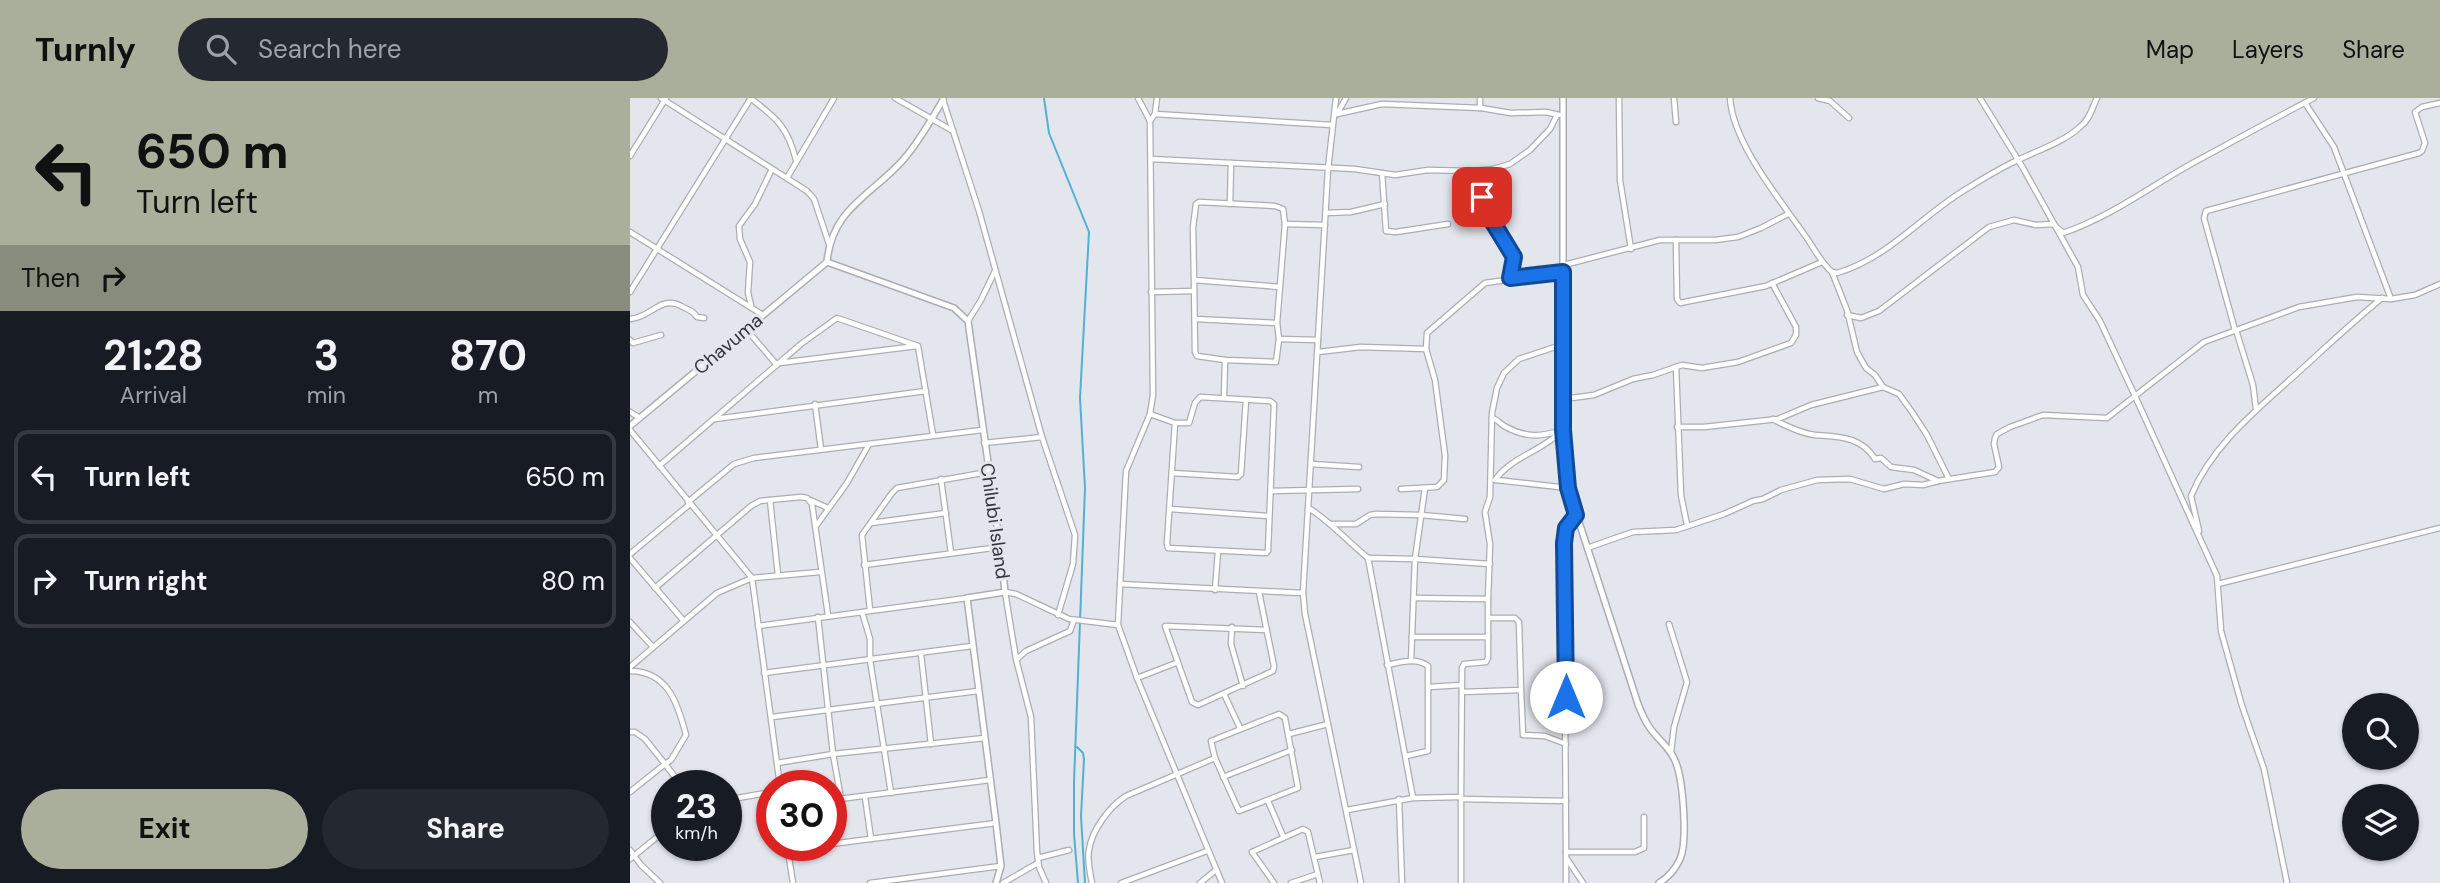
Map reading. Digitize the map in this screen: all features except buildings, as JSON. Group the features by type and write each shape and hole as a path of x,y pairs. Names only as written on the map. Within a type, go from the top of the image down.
{"street":[{"path":"630,292 751,98 784,126 796,161"},
{"path":"825,98 829,106"},
{"path":"787,178 834,98"},
{"path":"895,98 954,131"},
{"path":"1138,98 1150,121 1153,396 1150,414 1126,471 1118,625 1176,775 1222,883"},
{"path":"1150,121 1155,114 1157,98"},
{"path":"1336,98 1336,116"},
{"path":"1346,98 1332,125 1328,169 1303,593 1305,614 1361,883"},
{"path":"1480,98 1480,108"},
{"path":"1564,98 1560,115 1563,430 1568,488 1637,704 1651,730 1671,752 1677,764 1681,788 1681,858 1669,877 1659,883"},
{"path":"1619,98 1620,180 1631,249"},
{"path":"1675,98 1676,122"},
{"path":"1730,98 1741,137 1788,214 1832,272 1862,362 1883,387 1899,394 1927,435 1949,479"},
{"path":"1818,98 1830,101 1849,118"},
{"path":"1980,98 2078,267 2083,295 2100,321 2213,566 2218,584 2221,631 2242,706 2264,769 2287,883"},
{"path":"1832,272 1842,272 1877,254 1946,201 2017,160 2052,146 2080,127 2090,115 2097,98"},
{"path":"1847,315 1861,318 1879,311 1989,227 2014,220 2036,225 2053,224 2063,233 2081,226 2124,206 2245,133 2304,101 2315,98"},
{"path":"630,156 664,99 807,191 814,199 828,244 827,262 954,308 968,321 996,270"},
{"path":"828,244 840,218 904,159 943,99"},
{"path":"943,99 996,270 1042,437 1074,535 1073,564 1058,615"},
{"path":"2304,101 2334,147 2390,299"},
{"path":"2256,409 2253,384 2204,218 2206,211 2422,151 2425,143 2415,112 2422,107 2440,103"},
{"path":"1336,116 1382,104 1480,108 1511,113 1546,112 1560,115"},
{"path":"1155,114 1332,125"},
{"path":"1151,159 1395,175 1428,170 1478,171 1502,167 1520,158 1560,115"},
{"path":"1230,204 1231,163"},
{"path":"751,306 748,293 750,262 740,239 739,226 755,204 772,169"},
{"path":"1478,171 1486,211 1514,257 1510,278"},
{"path":"1382,173 1385,229 1388,231 1448,224"},
{"path":"1199,202 1230,204 1279,207 1285,211 1276,362 1225,360 1197,356 1195,352 1195,205 1199,202"},
{"path":"1326,213 1351,212 1385,204"},
{"path":"1401,489 1437,487 1442,484 1445,455 1435,380 1426,349 1427,333 1478,287 1485,283 1563,268 1660,240 1715,240 1738,237 1761,229 1788,214"},
{"path":"1285,224 1325,225"},
{"path":"630,232 762,315"},
{"path":"1676,240 1677,299 1680,303 1772,284 1822,262"},
{"name":"Chavuma","path":"630,428 827,262"},
{"path":"1194,280 1280,287"},
{"path":"1564,399 1594,395 1633,379 1688,364 1702,368 1738,362 1791,343 1796,335 1796,327 1772,284"},
{"path":"1587,548 1633,532 1668,531 1768,498 1781,489 1817,480 1850,479 1884,489 1995,472 1998,469 1995,438 1997,434 2043,415 2107,418 2196,347 2236,330 2299,307 2357,297 2407,297 2440,284"},
{"path":"1151,292 1194,290"},
{"path":"2199,535 2191,499 2193,491 2220,451 2256,409 2383,298"},
{"path":"630,319 642,316 660,304 675,302 694,311 697,317 704,318"},
{"path":"659,466 836,318 918,346"},
{"path":"1195,319 1277,323"},
{"name":"Chilubi Island","path":"967,598 1005,593 968,321"},
{"path":"746,330 778,364"},
{"path":"630,340 634,343 661,335"},
{"path":"1279,339 1318,340"},
{"path":"1461,883 1461,685 1464,664 1488,660 1490,544 1485,517 1492,480 1492,418 1497,388 1504,373 1519,359 1564,344"},
{"path":"778,364 918,346"},
{"path":"918,346 933,435"},
{"path":"1318,352 1361,346 1426,349"},
{"path":"1224,397 1225,360"},
{"path":"1676,367 1681,495 1687,525"},
{"path":"1677,427 1704,427 1772,419 1811,405 1883,387"},
{"path":"715,419 926,391"},
{"path":"1150,414 1175,423 1189,423 1195,403 1200,397 1270,401 1275,404 1266,553 1168,548 1175,423"},
{"path":"1172,473 1238,477 1241,474 1246,400"},
{"path":"815,404 821,449"},
{"path":"630,412 640,418"},
{"path":"1492,418 1533,436 1541,437 1563,430"},
{"path":"1772,419 1787,427 1814,435 1845,437 1891,467 1914,470 1938,481"},
{"path":"630,428 752,578 778,770"},
{"path":"683,621 630,556 724,471 744,460 982,430"},
{"path":"1492,480 1502,470 1554,440 1563,430"},
{"path":"984,443 1042,437"},
{"path":"815,527 847,483 869,445"},
{"path":"1311,464 1359,467"},
{"path":"870,610 861,541 897,488 988,472"},
{"path":"941,479 951,553"},
{"path":"1492,480 1568,488"},
{"path":"1411,660 1415,559 1425,488"},
{"path":"1271,491 1358,489"},
{"path":"655,588 760,501 802,497 828,508"},
{"path":"770,500 778,575"},
{"path":"810,500 828,615"},
{"path":"1170,509 1268,516"},
{"path":"1309,509 1368,558 1413,798"},
{"path":"871,523 946,513"},
{"path":"1330,524 1359,523 1370,515 1377,514 1421,514 1465,519"},
{"path":"1566,883 1564,543 1566,528 1576,515"},
{"path":"2218,584 2440,528"},
{"path":"864,565 1000,547"},
{"path":"1215,590 1218,552"},
{"path":"1368,558 1490,564"},
{"path":"630,669 724,588 752,578 820,572"},
{"path":"1120,584 1303,593"},
{"path":"1259,592 1267,630 1274,666 1273,671 1195,705 1176,663 1165,626 1267,630"},
{"path":"1046,883 1038,861 1034,817 1031,717 1016,659 1005,593 1016,594 1058,615 1075,620 1118,625"},
{"path":"758,626 967,598 1001,866 996,883"},
{"path":"1414,598 1488,599"},
{"path":"862,611 870,639 870,660 891,793"},
{"path":"818,617 836,770"},
{"path":"1489,618 1516,618 1519,622 1523,734 1545,736 1566,744"},
{"path":"1016,659 1026,651 1070,631 1075,620"},
{"path":"630,622 653,647"},
{"path":"1669,624 1687,682 1674,727 1671,752"},
{"path":"1232,627 1231,644 1243,686"},
{"path":"1412,637 1488,637"},
{"path":"764,673 972,646"},
{"path":"920,654 931,744"},
{"path":"1387,664 1411,660 1428,666 1428,751 1406,756"},
{"path":"1137,678 1176,663"},
{"path":"630,669 642,671 661,680 681,714 686,735 671,760 630,792"},
{"path":"1429,687 1461,685"},
{"path":"1462,692 1521,690"},
{"path":"772,717 978,691"},
{"path":"1224,694 1240,728"},
{"path":"1279,714 1285,718 1289,734 1298,788 1239,811 1210,741 1279,714"},
{"path":"1289,734 1328,724"},
{"path":"632,731 645,739 670,770"},
{"path":"777,763 833,754 985,738"},
{"path":"1223,777 1292,750"},
{"path":"1092,883 1089,850 1107,813 1115,803 1125,796 1215,758"},
{"path":"847,798 990,780"},
{"path":"865,797 871,839"},
{"path":"1347,810 1413,798 1566,801"},
{"path":"1399,799 1402,883"},
{"path":"1268,801 1283,836"},
{"path":"1566,852 1641,850 1644,848 1644,817"},
{"path":"847,842 996,823"},
{"path":"1274,883 1252,852 1283,836 1306,830 1320,883"},
{"path":"632,857 651,842"},
{"path":"630,850 632,857 660,883"},
{"path":"1003,883 1038,861 1069,850"},
{"path":"1121,883 1207,850"},
{"path":"1315,857 1354,850"},
{"path":"1567,858 1583,883"},
{"path":"790,861 793,883"},
{"path":"870,883 1001,866"},
{"path":"1200,883 1216,870"},
{"path":"1291,883 1318,874"}],"waterway":[{"path":"1044,98 1049,133 1089,232 1080,398 1085,488 1074,782 1078,883"},
{"path":"1077,747 1083,753 1084,759 1081,816 1085,883"}],"route":[{"path":"1482,197 1486,211 1514,257 1510,278 1563,272 1563,430 1568,488 1576,515 1566,528 1564,543 1566,697"}]}
